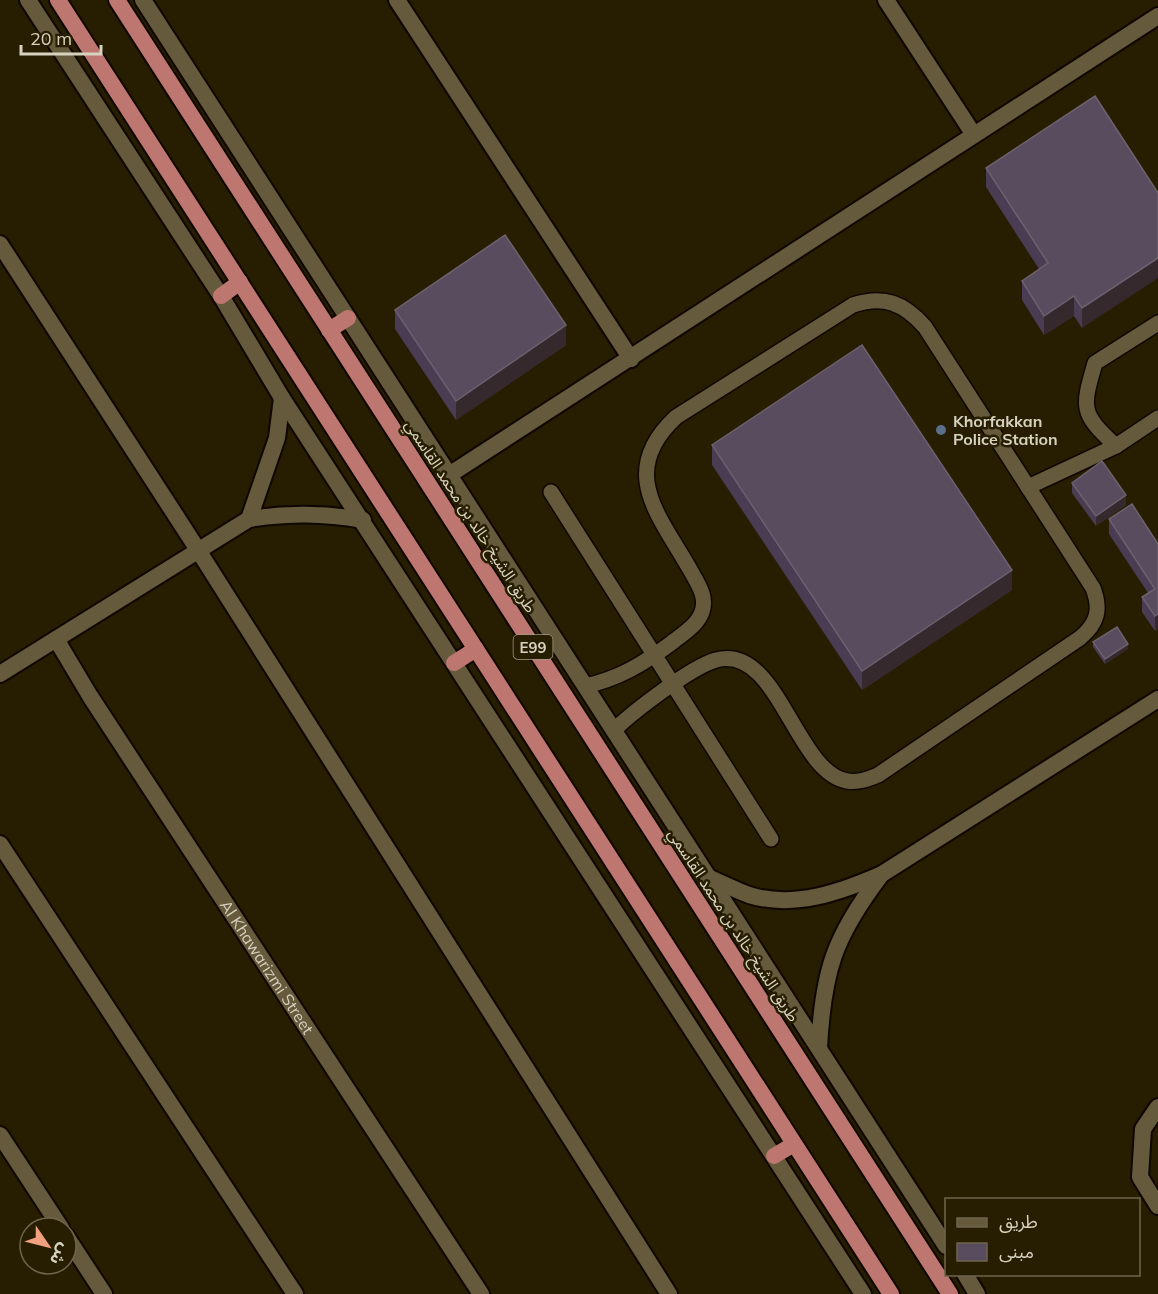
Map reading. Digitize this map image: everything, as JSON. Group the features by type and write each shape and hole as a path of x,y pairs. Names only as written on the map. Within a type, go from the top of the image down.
{"highway":[{"path":"58,0 891,1294"},
{"name":"طريق الشيخ خالد بن محمد القاسمي","path":"117,0 950,1294"},
{"path":"221,296 240,282"},
{"path":"329,330 348,318"},
{"path":"454,663 476,649"},
{"path":"774,1156 794,1144"}],"street":[{"path":"28,0 221,296 282,398 863,1294"},
{"path":"143,0 945,1243"},
{"path":"397,0 631,359"},
{"path":"886,0 974,135"},
{"path":"449,475 1158,16"},
{"path":"0,244 198,550 669,1294"},
{"path":"249,519 277,438 282,398"},
{"path":"0,674 249,519 306,513 363,520"},
{"name":"Al Khawarizmi Street","path":"56,639 90,696 482,1294"},
{"path":"710,878 751,895 795,900 840,893 882,874 1158,699"},
{"path":"0,844 295,1294"},
{"path":"819,1048 821,1001 833,955 853,912 882,874"},
{"path":"1158,1107 1143,1129 1140,1178 1158,1206"},
{"path":"0,1135 53,1216"},
{"path":"78,1254 104,1294"},
{"path":"966,1276 977,1294"}],"lane":[{"path":"585,686 620,676 655,656 696,622 704,601 702,590 646,491 645,470 650,450 660,431 676,417 853,305 868,300 885,300 901,305 925,327 1093,588 1098,608 1091,628 878,776 863,781 846,781 831,775 820,763 766,682 744,664 716,660 674,685 614,730"},
{"path":"1116,446 1094,425 1084,400 1095,363 1158,323"},
{"path":"1028,487 1116,446 1158,418"},
{"path":"551,492 771,838"}],"building":[{"path":"1095,96 1158,193 1158,258 1082,308 1074,296 1044,316 1022,281 1048,263 986,168"},
{"path":"505,235 566,325 456,401 395,310"},
{"path":"862,345 1012,570 862,671 712,445"},
{"path":"1102,461 1126,495 1096,516 1072,483"},
{"path":"1132,504 1158,544 1158,614 1155,616 1142,597 1155,589 1109,519"},
{"path":"1117,627 1128,644 1105,659 1093,642"}],"place":[{"name":"Khorfakkan Police Station","path":"941,430"}]}
